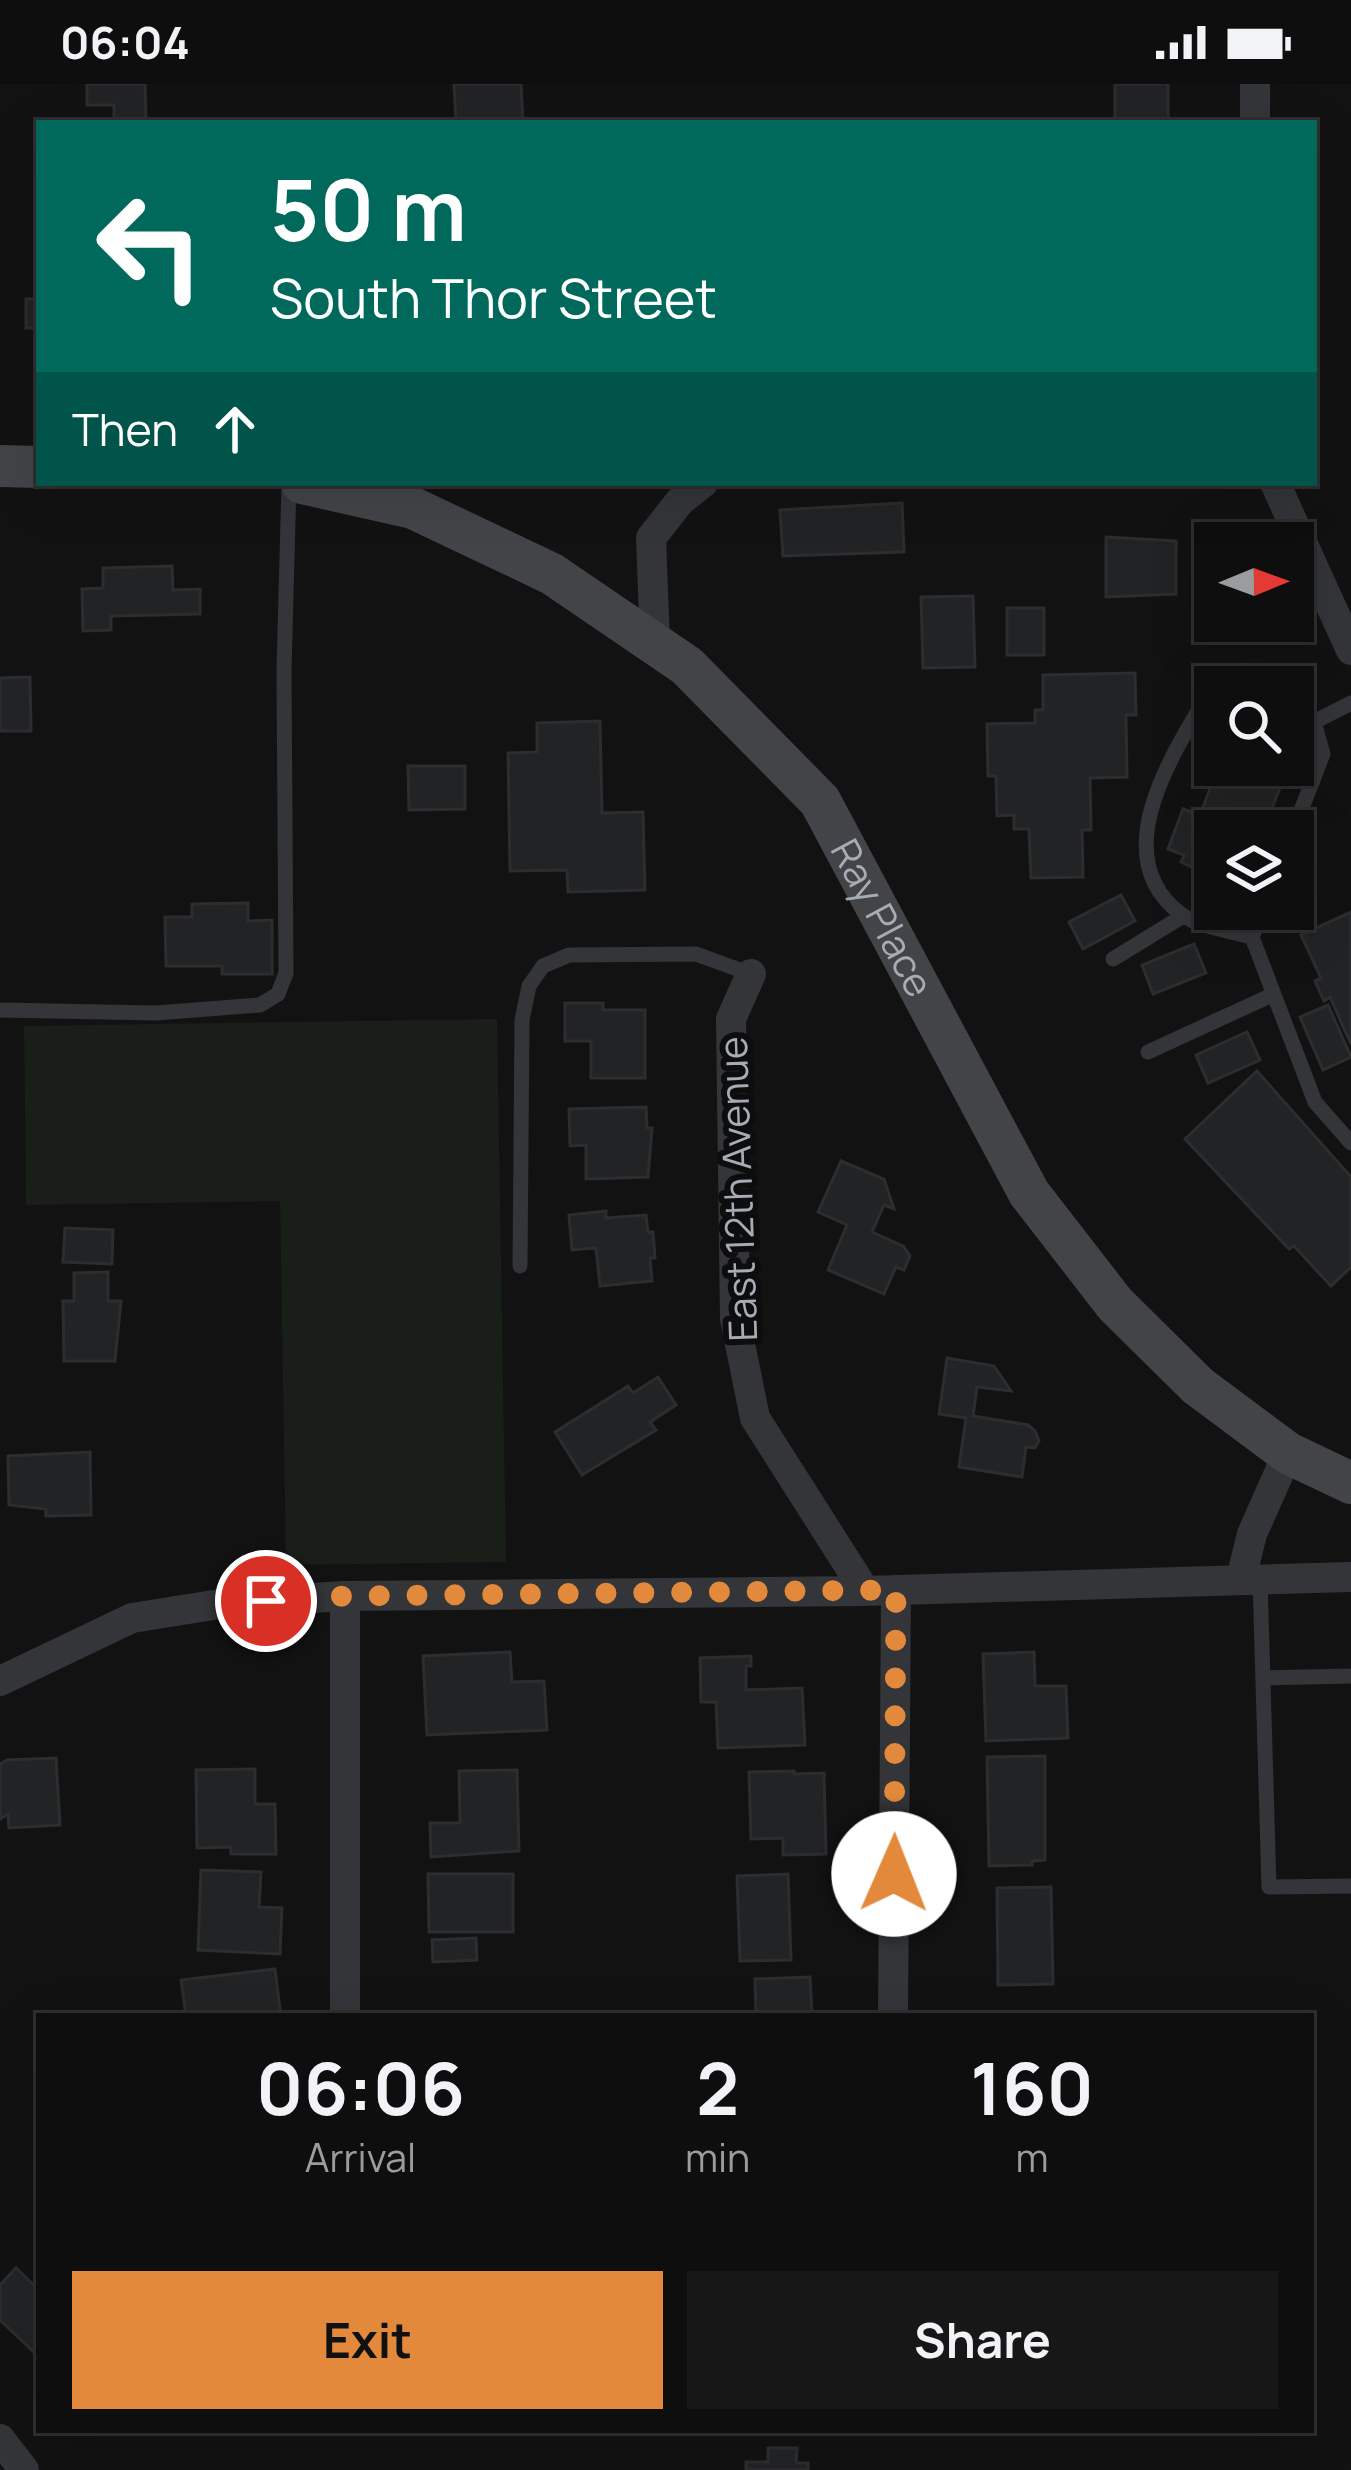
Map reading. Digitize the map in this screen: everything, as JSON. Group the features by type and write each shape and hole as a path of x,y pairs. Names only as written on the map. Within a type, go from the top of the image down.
{"main road":[{"path":"0,466 36,466"},
{"name":"Ray Place","path":"315,486 413,508 552,574 688,666 820,801 1029,1193 1114,1304 1198,1386 1288,1453 1351,1484"}],"street":[{"path":"1255,84 1256,120"},
{"path":"655,644 651,538 680,501 699,486"},
{"path":"1276,486 1351,650"},
{"name":"East 12th Avenue","path":"751,974 731,1018 735,1319 755,1418 865,1592"},
{"path":"1250,1579 1252,1534 1288,1453"},
{"path":"0,1681 133,1618 226,1604 345,1596 865,1592 1351,1577"},
{"path":"893,2013 896,1590"},
{"path":"345,1596 345,2013"},
{"path":"0,2439 24,2470"}],"lane":[{"path":"0,1010 173,1012 260,1005 278,994 286,973 284,671 289,486"},
{"path":"1314,777 1323,754 1314,722 1351,704"},
{"path":"1194,718 1163,770 1143,855 1155,885 1183,916 1252,937"},
{"path":"1113,958 1183,916"},
{"path":"1255,930 1252,937 1272,995 1315,1102 1351,1143"},
{"path":"520,1266 522,1020 529,986 543,966 569,955 696,954 751,974"},
{"path":"1148,1052 1272,995"},
{"path":"1250,1579 1263,1678 1269,1887 1351,1886"},
{"path":"1263,1678 1351,1676"}],"shaded area":[{"path":"497,1019 506,1562 286,1565 280,1201 26,1205 24,1026"}],"building":[{"path":"87,84 145,84 146,119 114,119 114,105 87,105"},
{"path":"454,84 521,84 523,120 456,120"},
{"path":"1115,84 1168,84 1168,120 1115,120"},
{"path":"26,299 36,299 36,328 26,328"},
{"path":"902,503 904,552 783,556 780,510"},
{"path":"1106,537 1176,541 1176,594 1106,597"},
{"path":"172,566 173,590 200,589 200,614 111,616 111,630 83,631 82,589 103,588 103,568"},
{"path":"973,596 975,667 923,668 921,597"},
{"path":"1007,608 1044,608 1044,655 1007,655"},
{"path":"1135,673 1136,715 1126,715 1127,777 1090,778 1091,830 1082,830 1083,877 1031,878 1029,829 1014,829 1014,815 997,816 996,776 988,776 987,724 1035,723 1035,710 1043,710 1043,675"},
{"path":"30,677 31,731 0,731 0,678"},
{"path":"600,721 602,813 643,812 645,890 568,892 567,870 510,871 508,753 537,752 537,723"},
{"path":"408,766 465,766 465,809 409,810"},
{"path":"1211,786 1281,786 1271,810 1202,810"},
{"path":"1183,809 1194,813 1194,868 1181,862 1184,855 1168,849"},
{"path":"1121,895 1135,921 1083,949 1069,922"},
{"path":"248,903 248,921 272,920 272,974 222,974 222,966 166,966 165,917 192,917 192,904"},
{"path":"1351,912 1350,1042 1330,997 1324,1001 1315,981 1321,978 1301,935"},
{"path":"1194,944 1206,973 1153,994 1142,965"},
{"path":"565,1003 603,1003 603,1010 645,1010 645,1078 591,1078 591,1041 565,1041"},
{"path":"1328,1005 1351,1057 1323,1070 1300,1017"},
{"path":"1247,1032 1260,1060 1208,1083 1196,1055"},
{"path":"1257,1071 1351,1177 1351,1267 1331,1286 1294,1246 1289,1249 1185,1139"},
{"path":"646,1107 647,1128 652,1128 648,1177 586,1179 586,1145 570,1146 569,1109"},
{"path":"841,1161 884,1179 894,1209 884,1205 872,1232 903,1246 910,1256 904,1270 896,1267 884,1294 828,1270 847,1225 818,1212"},
{"path":"606,1211 606,1218 646,1215 648,1232 653,1232 652,1281 600,1286 596,1248 572,1250 569,1215"},
{"path":"65,1228 113,1230 112,1264 63,1262"},
{"path":"108,1272 108,1301 121,1301 115,1361 64,1361 63,1301 74,1301 74,1273"},
{"path":"947,1358 994,1366 1011,1391 977,1387 973,1416 1028,1425 1035,1431 1039,1441 1035,1448 1026,1447 1022,1477 959,1467 966,1418 939,1414"},
{"path":"658,1377 676,1405 650,1422 656,1430 582,1475 555,1432 628,1386 633,1393"},
{"path":"90,1452 91,1515 46,1516 46,1509 9,1505 8,1456"},
{"path":"510,1652 512,1682 544,1681 547,1730 427,1735 423,1656"},
{"path":"1034,1652 1035,1686 1066,1686 1068,1738 986,1741 983,1654"},
{"path":"751,1656 746,1690 802,1688 805,1745 718,1748 716,1702 701,1702 700,1658"},
{"path":"1045,1756 1045,1860 989,1866 987,1757"},
{"path":"56,1758 60,1825 9,1828 8,1814 0,1819 0,1764"},
{"path":"255,1769 255,1804 275,1804 276,1854 197,1848 196,1770"},
{"path":"517,1770 519,1851 431,1857 430,1823 460,1823 459,1771"},
{"path":"749,1772 824,1773 826,1854 783,1855 783,1838 751,1839"},
{"path":"201,1870 261,1872 259,1907 282,1908 280,1954 198,1950"},
{"path":"428,1874 513,1874 513,1932 429,1932"},
{"path":"788,1874 791,1960 740,1961 737,1876"},
{"path":"1051,1887 1053,1984 998,1985 997,1888"},
{"path":"476,1938 477,1960 433,1962 432,1940"},
{"path":"275,1969 281,2013 186,2013 181,1980"},
{"path":"810,1977 812,2013 756,2013 755,1979"},
{"path":"16,2268 36,2287 36,2354 0,2320 0,2285"},
{"path":"768,2448 797,2448 796,2463 808,2463 808,2470 746,2470 746,2462 768,2462"}],"route":[{"path":"266,1601 345,1596 896,1590 894,1874"}]}
